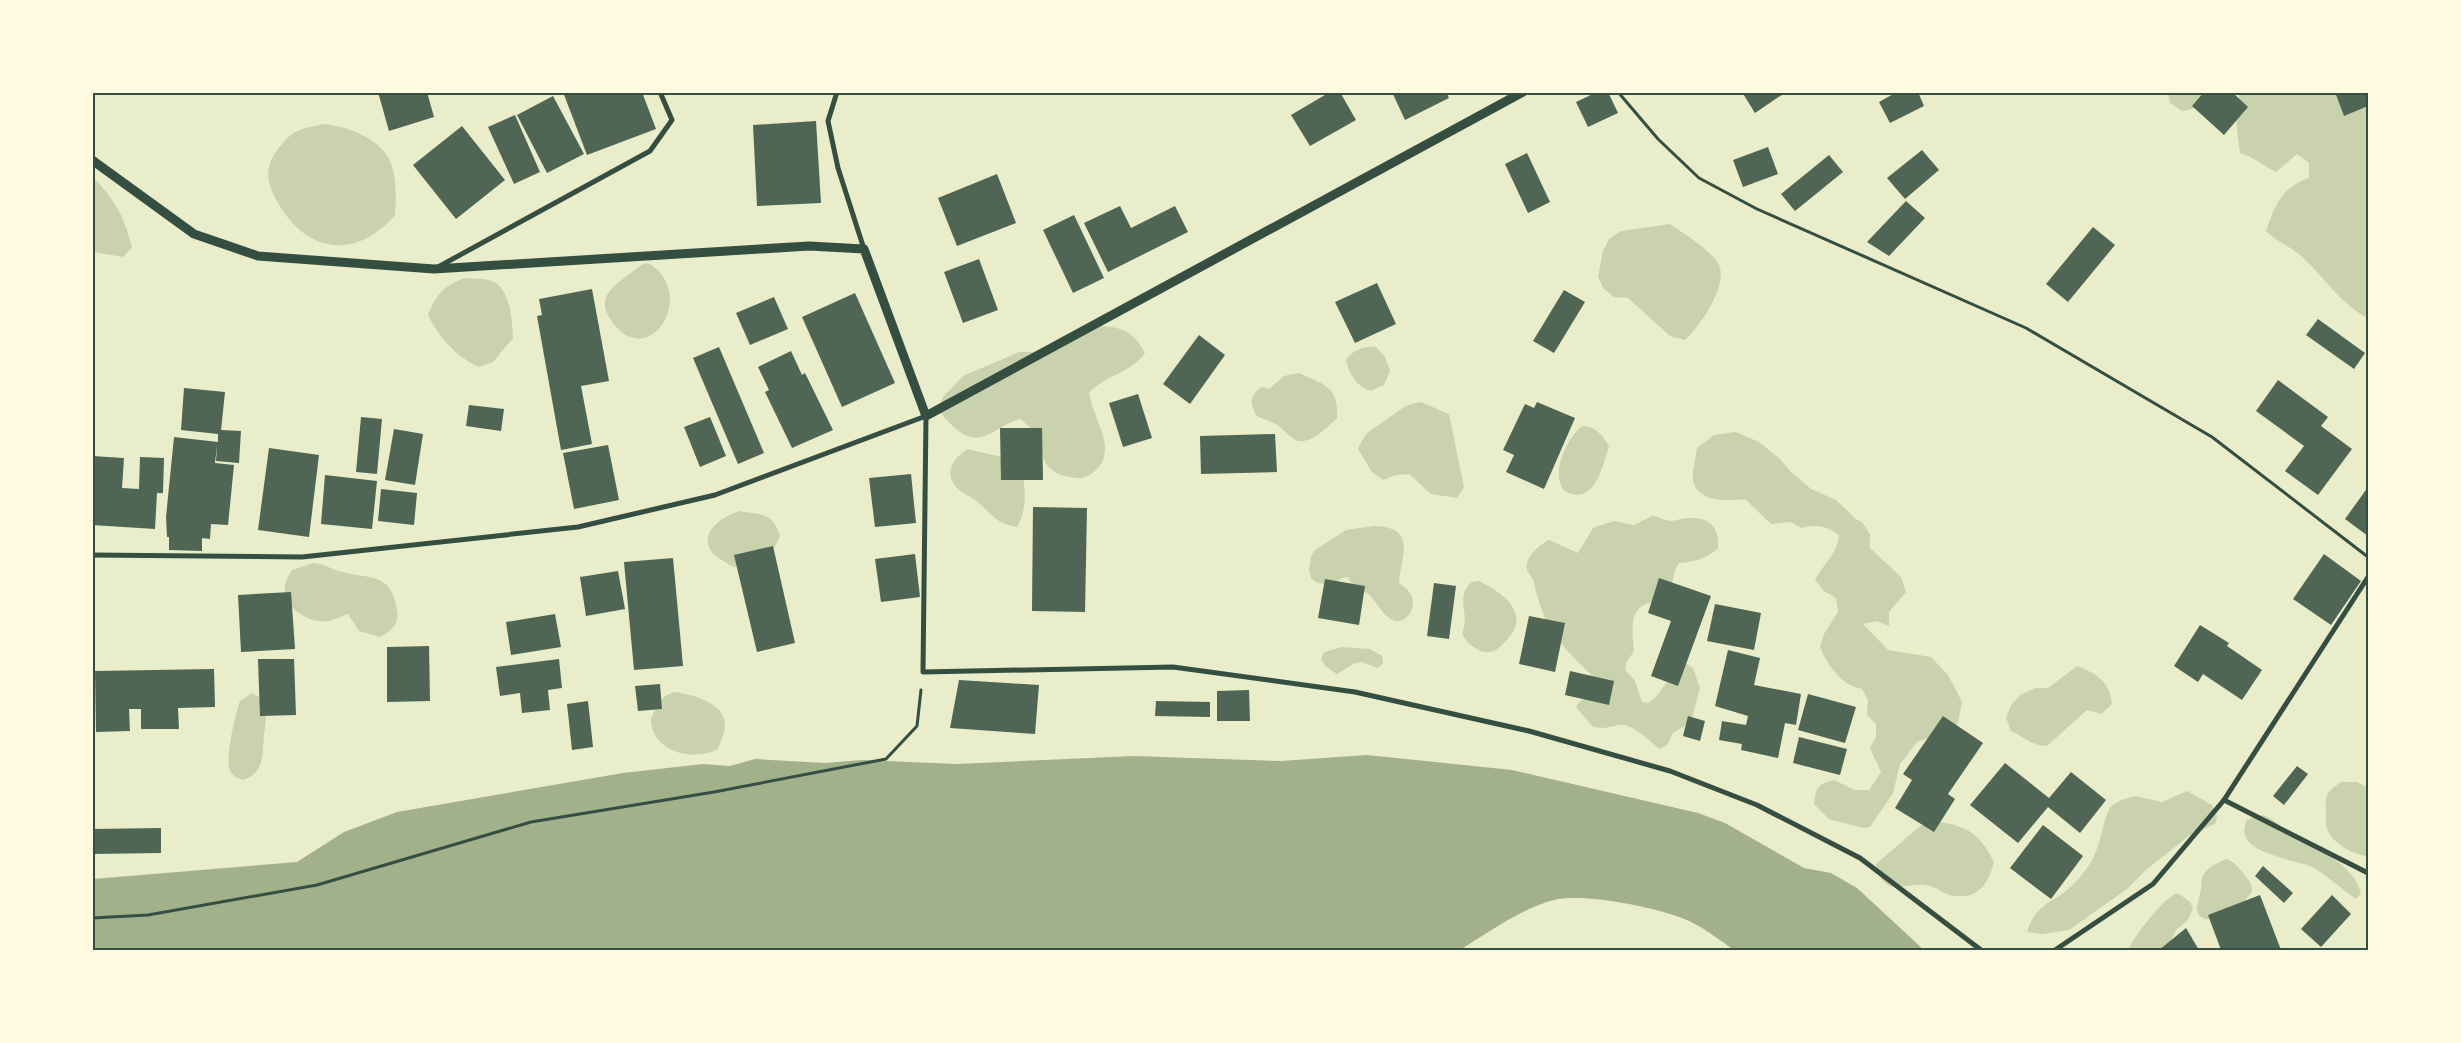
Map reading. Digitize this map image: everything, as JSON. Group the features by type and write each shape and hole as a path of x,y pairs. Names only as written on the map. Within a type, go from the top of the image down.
{"street":[{"path":"434,269 650,151 672,120 660,92"},
{"path":"837,92 828,120 838,168 864,249 926,416 923,672 1173,667 1355,692 1529,731 1670,771 1757,805 1860,858 1981,950"},
{"path":"92,555 302,557 578,527 715,495 926,416 1523,92"},
{"path":"92,160 194,234 258,256 434,269 809,246 864,249"},
{"path":"2055,950 2153,884 2224,800 2368,577"},
{"path":"2224,800 2368,873"}],"path":[{"path":"1618,92 1658,138 1699,178 1757,209 2026,328 2212,437 2368,557"},
{"path":"92,918 148,915 317,885 531,822 714,792 886,759 916,726 923,672"}],"shaded area":[{"path":"2240,92 2346,93 2348,97 2368,108 2368,318 2349,305 2300,255 2266,231 2276,205 2281,198 2292,186 2309,178 2309,163 2297,154 2276,172 2240,153 2235,111"},
{"path":"2168,93 2223,93 2209,105 2182,111 2170,103"},
{"path":"324,124 342,127 371,140 385,153 394,174 395,215 367,238 352,244 323,243 295,226 283,211 273,193 268,177 271,161 290,136 307,128"},
{"path":"92,180 96,180 115,204 126,227 132,247 123,257 93,252"},
{"path":"1670,224 1709,252 1718,263 1721,272 1717,293 1712,304 1685,340 1670,336 1628,298 1614,297 1604,289 1598,277 1603,251 1609,239 1621,231"},
{"path":"648,263 663,277 669,293 669,310 662,324 652,335 638,339 623,333 609,317 605,302 610,291 615,286 640,266"},
{"path":"466,278 494,282 504,292 510,307 513,338 493,362 479,367 463,358 449,346 437,331 428,315 442,291 453,283"},
{"path":"1100,326 1121,329 1132,335 1145,353 1132,366 1103,382 1089,393 1105,444 1105,453 1102,462 1095,471 1087,476 1080,478 1065,476 1050,468 1044,459 1038,436 1021,419 987,435 975,438 969,437 957,430 938,409 943,397 963,376 1019,352 1033,352 1047,348"},
{"path":"1376,347 1385,357 1390,371 1384,385 1371,391 1354,379 1346,360 1359,349"},
{"path":"1299,373 1328,388 1335,399 1337,407 1337,418 1317,435 1305,441 1294,439 1278,425 1257,416 1252,403 1253,396 1262,387 1269,389 1284,376"},
{"path":"1421,402 1449,414 1464,487 1457,498 1431,494 1409,474 1396,475 1383,480 1372,472 1358,449 1364,438 1373,428 1406,406"},
{"path":"1582,426 1591,427 1598,432 1609,446 1598,478 1593,486 1581,494 1573,494 1567,492 1562,487 1559,478 1560,462 1567,445"},
{"path":"1736,432 1759,442 1811,489 1836,500 1856,519 1862,522 1870,534 1870,548 1901,577 1906,592 1889,612 1889,626 1876,621 1863,624 1888,650 1931,657 1948,675 1962,702 1958,723 1946,732 1917,742 1900,764 1893,793 1870,827 1863,828 1829,819 1814,804 1817,790 1824,783 1834,780 1855,790 1869,790 1881,772 1870,748 1876,737 1876,724 1867,715 1868,700 1862,689 1854,687 1836,674 1820,647 1824,634 1838,612 1836,598 1824,591 1815,580 1833,554 1839,535 1822,527 1802,528 1790,522 1771,524 1745,499 1714,499 1707,497 1696,488 1693,480 1697,448 1714,435"},
{"path":"968,449 1010,459 1022,467 1025,491 1024,505 1017,527 998,520 975,500 956,487 952,481 950,475 953,463"},
{"path":"740,511 760,514 770,519 780,536 773,549 767,554 745,565 734,567 715,555 709,548 708,540 714,526 721,520"},
{"path":"1652,516 1671,521 1687,518 1702,519 1712,524 1718,540 1718,548 1709,555 1695,561 1679,563 1675,570 1672,585 1666,595 1642,606 1634,616 1634,651 1626,663 1625,670 1635,681 1642,702 1649,703 1654,699 1670,678 1687,664 1693,668 1700,688 1691,722 1673,733 1667,745 1660,749 1630,727 1624,725 1602,728 1592,726 1576,707 1580,701 1600,691 1601,684 1558,640 1544,615 1527,565 1530,556 1549,540 1578,553 1593,528 1614,521 1634,525"},
{"path":"1374,526 1388,528 1397,532 1402,537 1404,553 1399,583 1407,589 1413,601 1412,610 1404,620 1396,621 1388,617 1368,594 1355,586 1348,577 1342,578 1329,586 1316,582 1311,578 1309,570 1311,556 1315,550 1346,530"},
{"path":"313,563 350,574 377,579 384,583 394,597 397,610 398,615 393,627 380,637 359,631 348,614 331,620 321,621 312,620 297,611 286,598 286,580 292,570"},
{"path":"1479,581 1506,598 1516,614 1513,632 1498,649 1491,652 1481,651 1469,644 1462,633 1465,620 1464,593 1472,582"},
{"path":"1342,647 1370,649 1382,656 1383,663 1378,668 1362,662 1355,663 1337,674 1326,667 1321,659 1324,652"},
{"path":"2077,666 2101,680 2109,690 2112,704 2101,714 2087,710 2047,746 2032,743 2011,731 2006,718 2011,705 2020,695 2035,688 2048,688"},
{"path":"676,692 707,701 720,711 724,718 725,726 718,749 709,753 699,754 678,752 660,742 654,734 651,723 653,714 663,698"},
{"path":"252,693 264,700 265,705 266,718 263,749 259,768 250,777 243,780 235,777 230,771 230,747 233,726 240,701"},
{"path":"1367,755 1512,770 1698,813 1725,823 1804,868 1831,873 1857,888 1924,950 1734,950 1696,924 1682,918 1618,902 1567,898 1554,900 1530,909 1460,950 93,950 93,879 297,862 344,832 397,812 623,773 703,764 730,766 755,759 825,763 862,760 957,764 1134,756 1281,761"},
{"path":"2341,782 2357,782 2368,788 2368,856 2356,853 2342,846 2328,831 2326,824 2326,798 2329,792"},
{"path":"2187,791 2212,805 2217,818 2215,824 2190,835 2147,869 2127,889 2069,930 2042,934 2027,932 2032,919 2039,910 2067,890 2092,861 2110,807 2121,800 2135,796 2162,802"},
{"path":"2262,815 2331,857 2350,873 2357,883 2361,894 2356,899 2312,867 2266,853 2256,847 2248,840 2244,831 2247,820"},
{"path":"1934,821 1955,825 1971,832 1983,844 1994,862 1986,883 1976,892 1970,895 1954,896 1929,886 1890,886 1879,875 1876,864 1920,826"},
{"path":"2226,859 2239,868 2249,881 2252,890 2246,899 2224,914 2205,919 2198,914 2197,910 2202,877 2211,867"},
{"path":"2178,893 2190,902 2193,909 2187,921 2176,930 2166,950 2128,950 2136,936 2165,901"}],"building":[{"path":"378,92 427,92 434,117 389,131"},
{"path":"563,92 642,92 656,129 587,155"},
{"path":"1330,92 1340,92 1356,120 1310,146 1291,115"},
{"path":"1392,92 1446,92 1449,98 1405,120"},
{"path":"1597,92 1608,92 1618,113 1588,127 1576,102"},
{"path":"1742,92 1786,92 1755,113"},
{"path":"1897,92 1918,92 1924,106 1890,123 1879,102"},
{"path":"2204,92 2232,92 2248,107 2224,135 2192,106"},
{"path":"2335,92 2368,92 2368,106 2344,116"},
{"path":"553,96 584,154 547,173 517,115"},
{"path":"515,115 540,172 514,184 488,127"},
{"path":"816,121 821,203 757,206 753,125"},
{"path":"462,126 505,180 456,219 413,165"},
{"path":"1768,147 1778,174 1743,187 1733,160"},
{"path":"1922,150 1939,170 1905,199 1887,178"},
{"path":"1527,153 1550,202 1528,213 1505,164"},
{"path":"1829,155 1843,172 1795,211 1781,194"},
{"path":"997,174 1016,223 957,246 938,198"},
{"path":"1906,201 1925,218 1889,256 1867,242"},
{"path":"1120,206 1131,228 1175,206 1188,232 1108,272 1084,223"},
{"path":"1074,215 1104,278 1073,293 1043,230"},
{"path":"2093,227 2115,245 2068,302 2046,284"},
{"path":"979,259 998,310 963,323 944,272"},
{"path":"1377,283 1396,324 1355,343 1335,302"},
{"path":"592,289 609,381 581,386 592,444 561,450 537,316 542,315 539,299"},
{"path":"1564,290 1585,302 1554,353 1533,341"},
{"path":"855,293 895,383 842,407 802,317"},
{"path":"774,297 788,329 750,345 736,313"},
{"path":"2318,319 2365,353 2354,369 2306,335"},
{"path":"1199,335 1225,355 1190,404 1163,384"},
{"path":"719,347 764,453 738,464 693,358"},
{"path":"791,351 802,375 805,373 833,430 792,448 765,392 769,390 758,367"},
{"path":"2278,380 2328,417 2321,426 2352,449 2318,495 2285,471 2304,446 2256,411"},
{"path":"184,388 225,392 221,430 241,431 239,463 216,461 217,445 215,463 234,465 228,525 211,524 210,539 202,538 202,551 169,550 169,537 167,537 166,517 174,437 218,442 218,434 181,430"},
{"path":"1138,394 1152,438 1123,447 1109,403"},
{"path":"1537,402 1575,418 1544,489 1506,472 1514,455 1503,450 1525,404 1534,408"},
{"path":"469,405 504,409 501,431 466,426"},
{"path":"361,417 382,419 377,474 356,472"},
{"path":"710,417 726,456 700,467 684,427"},
{"path":"1000,428 1042,428 1043,480 1001,480"},
{"path":"394,429 423,434 415,485 385,480"},
{"path":"1275,434 1277,472 1201,474 1200,436"},
{"path":"608,445 619,500 574,509 563,453"},
{"path":"269,448 319,455 309,537 258,530"},
{"path":"92,456 124,458 122,488 139,489 140,457 164,458 163,493 157,493 155,529 92,525"},
{"path":"911,474 916,523 875,527 869,478"},
{"path":"325,475 377,481 372,529 321,524"},
{"path":"2368,487 2368,536 2345,519"},
{"path":"381,489 417,493 414,525 378,521"},
{"path":"1033,507 1087,508 1085,612 1032,611"},
{"path":"773,546 795,643 757,652 734,555"},
{"path":"915,554 920,597 881,602 875,559"},
{"path":"2324,554 2361,581 2331,625 2293,599"},
{"path":"673,558 683,666 634,670 624,562"},
{"path":"618,571 625,609 586,616 580,577"},
{"path":"1659,578 1711,596 1678,686 1651,676 1671,621 1648,613"},
{"path":"1325,579 1365,586 1359,625 1318,618"},
{"path":"1434,583 1456,586 1449,639 1427,636"},
{"path":"291,592 295,649 241,652 238,595"},
{"path":"1715,604 1761,613 1754,650 1707,641"},
{"path":"555,614 561,647 511,655 506,622"},
{"path":"1529,616 1565,623 1555,672 1519,664"},
{"path":"2200,625 2229,643 2227,646 2262,670 2242,700 2203,674 2198,682 2174,666"},
{"path":"429,646 430,701 387,702 387,647"},
{"path":"1728,650 1760,658 1754,685 1801,694 1796,725 1785,723 1778,758 1741,750 1742,744 1719,740 1722,721 1746,725 1748,716 1715,706"},
{"path":"258,659 294,659 296,715 260,716"},
{"path":"559,659 562,688 548,690 550,710 522,713 520,693 500,696 496,667"},
{"path":"214,669 215,707 178,708 179,729 141,729 141,709 129,709 130,731 96,732 95,671"},
{"path":"1570,671 1614,681 1609,705 1565,695"},
{"path":"959,680 1039,685 1035,734 950,728"},
{"path":"660,684 662,709 638,711 635,686"},
{"path":"1249,690 1250,721 1217,721 1217,691"},
{"path":"1808,694 1856,707 1845,743 1798,730"},
{"path":"588,701 593,747 572,750 567,704"},
{"path":"1156,701 1210,702 1210,717 1155,716"},
{"path":"1688,716 1705,721 1700,741 1683,736"},
{"path":"1943,716 1983,743 1948,794 1955,799 1934,832 1895,808 1912,780 1903,774"},
{"path":"1799,737 1847,749 1840,775 1793,763"},
{"path":"2005,763 2049,798 2071,772 2106,800 2080,833 2048,807 2018,843 1970,805"},
{"path":"2297,766 2308,774 2284,805 2273,796"},
{"path":"2043,825 2083,856 2051,899 2010,868"},
{"path":"161,828 161,853 92,854 92,829"},
{"path":"2263,866 2293,893 2284,903 2255,876"},
{"path":"2260,895 2281,950 2221,950 2208,915"},
{"path":"2332,895 2351,914 2321,947 2301,929"},
{"path":"2186,928 2199,950 2159,950"}]}
